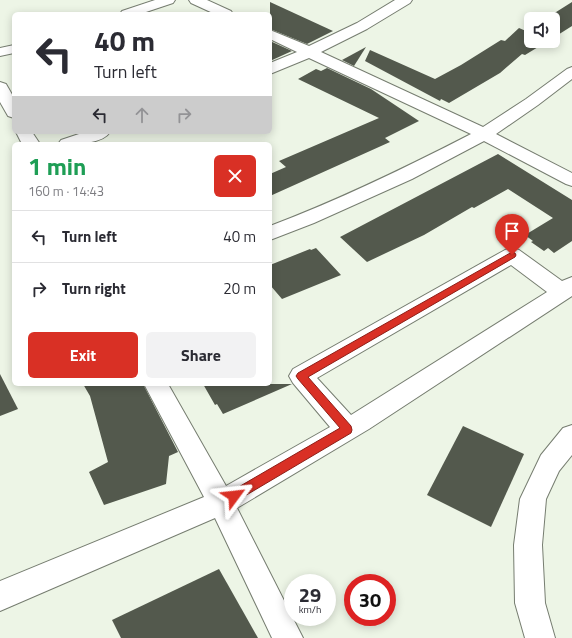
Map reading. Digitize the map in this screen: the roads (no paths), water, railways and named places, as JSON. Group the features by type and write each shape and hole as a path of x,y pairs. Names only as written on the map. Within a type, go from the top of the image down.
{"street":[{"path":"133,12 168,0"},
{"path":"196,0 222,12"},
{"path":"272,68 362,26 405,0"},
{"path":"272,35 484,134 572,180"},
{"path":"0,52 12,49"},
{"path":"272,232 307,219 406,175 484,134 532,102 572,72"},
{"path":"0,87 12,109"},
{"path":"72,142 96,134"},
{"path":"0,596 221,503 347,430 567,288 512,255 301,376 347,430"},
{"path":"157,386 221,503 288,638"},
{"path":"540,638 530,603 528,545 533,500 550,463 572,436"}]}
